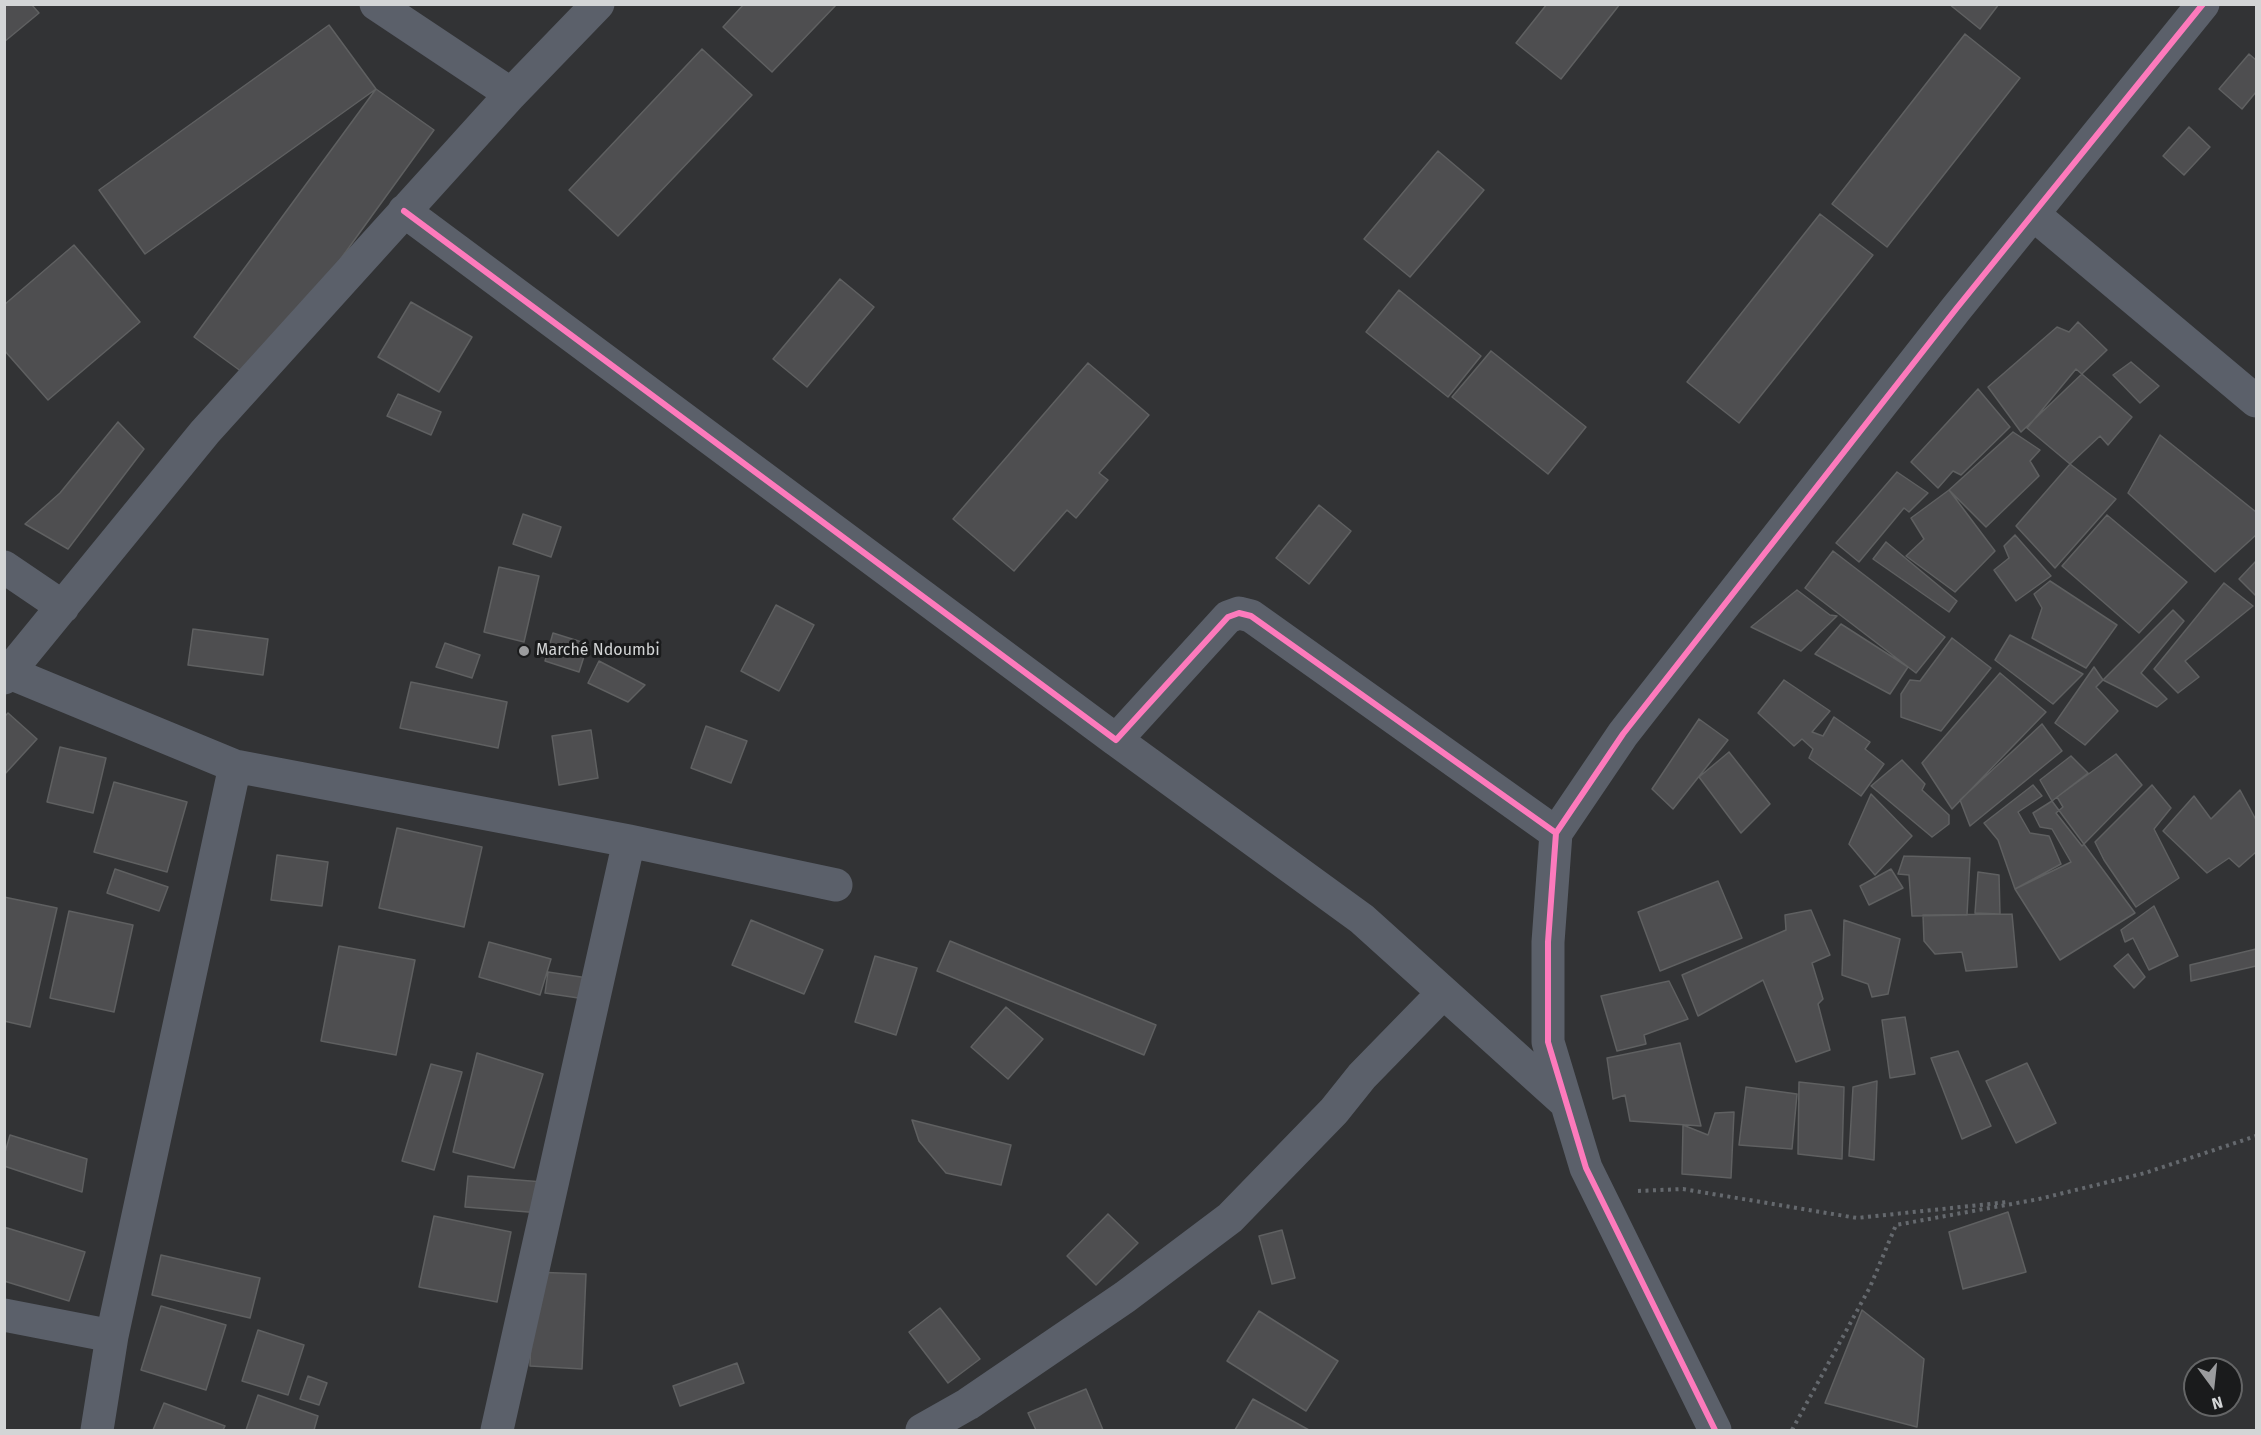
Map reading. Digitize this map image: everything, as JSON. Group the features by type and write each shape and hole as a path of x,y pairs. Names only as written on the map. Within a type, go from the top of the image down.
{"street":[{"path":"376,4 511,94"},
{"path":"598,4 511,94 205,432 7,675 235,766 629,841 836,885"},
{"path":"1715,1431 1586,1168 1548,1042 1548,942 1556,833 1623,734 1956,309 2203,4"},
{"path":"404,211 1116,740 1362,919 1567,1104"},
{"path":"2032,214 2256,401"},
{"path":"4,567 63,607"},
{"path":"1116,740 1228,617 1239,614 1251,616 1556,833"},
{"path":"97,1431 112,1336 235,766"},
{"path":"498,1431 629,841"},
{"path":"922,1431 968,1404 1115,1304 1230,1218 1334,1111 1362,1076 1443,993"},
{"path":"4,1315 112,1336"}],"path":[{"path":"1792,1431 1870,1287 1896,1225 2039,1199 2145,1173 2256,1136"},
{"path":"1598,1192 1683,1189 1857,1218 2039,1199"}],"building":[{"path":"4,4 31,4 39,13 4,42"},
{"path":"744,4 837,4 772,72 723,27"},
{"path":"1547,4 1620,4 1561,79 1516,43"},
{"path":"1949,4 1999,4 1980,29"},
{"path":"329,25 376,89 145,254 99,190"},
{"path":"1965,34 2020,78 1887,247 1832,204"},
{"path":"702,49 752,95 618,236 569,190"},
{"path":"2249,54 2256,60 2256,92 2242,109 2219,89"},
{"path":"376,89 434,130 253,380 194,337"},
{"path":"2189,127 2210,147 2184,175 2163,156"},
{"path":"1438,151 1484,190 1410,277 1364,239"},
{"path":"1820,214 1873,255 1739,423 1687,382"},
{"path":"74,245 140,322 48,400 4,350 4,305"},
{"path":"840,279 874,307 807,387 773,359"},
{"path":"1399,290 1481,356 1448,397 1366,332"},
{"path":"411,302 472,337 439,392 378,357"},
{"path":"2078,322 2107,350 2021,432 1988,387 2057,327 2069,332"},
{"path":"1491,351 1586,427 1548,474 1452,397"},
{"path":"2131,362 2159,386 2140,403 2113,375"},
{"path":"1088,363 1149,415 1099,473 1108,480 1076,518 1067,510 1014,571 953,519"},
{"path":"2076,369 2132,417 2108,445 2100,436 2070,464 2027,428"},
{"path":"1978,389 2010,427 1961,475 1953,471 1938,488 1911,462"},
{"path":"398,394 441,412 431,435 387,416"},
{"path":"118,422 144,449 68,549 25,524 60,493"},
{"path":"2013,432 2040,450 2030,461 2039,476 1986,527 1949,490"},
{"path":"2160,435 2256,512 2256,535 2215,572 2128,493"},
{"path":"2070,464 2116,499 2055,568 2016,526"},
{"path":"1897,472 1928,493 1909,512 1904,508 1859,562 1836,543"},
{"path":"1949,490 1995,551 1955,592 1906,556 1924,539 1911,518"},
{"path":"1319,505 1351,531 1309,584 1276,558"},
{"path":"523,514 561,527 551,557 513,544"},
{"path":"2107,515 2187,582 2139,633 2062,566"},
{"path":"2015,535 2051,576 2016,601 1994,570 2009,558 2004,546"},
{"path":"1886,542 1957,601 1949,612 1873,559"},
{"path":"1833,551 1945,637 1916,673 1805,588"},
{"path":"2256,561 2256,596 2239,579"},
{"path":"499,567 539,576 524,642 484,632"},
{"path":"2050,581 2117,625 2086,668 2032,638 2042,608 2034,594"},
{"path":"2224,583 2253,606 2185,661 2199,677 2178,693 2154,669"},
{"path":"1797,590 1830,615 1837,616 1801,651 1751,627"},
{"path":"776,605 814,625 779,691 741,671"},
{"path":"2173,610 2184,621 2141,673 2167,699 2157,707 2103,680"},
{"path":"1841,624 1908,667 1890,694 1815,654"},
{"path":"193,629 268,639 263,675 188,665"},
{"path":"553,633 588,644 579,672 545,661"},
{"path":"2010,635 2083,674 2053,704 1995,660"},
{"path":"1952,638 1991,668 1941,731 1901,717 1901,694 1910,680 1920,681"},
{"path":"445,643 480,655 472,678 436,667"},
{"path":"599,661 645,685 628,702 588,683"},
{"path":"2094,667 2103,680 2096,687 2118,711 2085,745 2055,723"},
{"path":"2000,673 2046,712 1952,809 1922,763"},
{"path":"1784,680 1830,711 1812,732 1823,736 1834,717 1870,742 1865,749 1884,764 1861,796 1809,758 1813,749 1802,739 1794,746 1758,713"},
{"path":"411,682 507,702 498,748 400,728"},
{"path":"8,713 37,739 4,775 4,717"},
{"path":"1699,719 1728,740 1673,809 1652,789"},
{"path":"2042,724 2062,751 1970,826 1960,800"},
{"path":"706,726 747,741 731,783 691,768"},
{"path":"591,730 598,778 559,785 552,736"},
{"path":"60,747 106,758 93,813 47,802"},
{"path":"1729,752 1770,804 1741,833 1699,777"},
{"path":"2116,754 2142,785 2082,846 2056,813 2063,807 2057,797"},
{"path":"2071,756 2088,773 2052,801 2040,780"},
{"path":"1902,760 1925,784 1922,790 1949,815 1949,824 1932,837 1871,786"},
{"path":"114,782 187,802 167,872 94,852"},
{"path":"2033,785 2042,796 2018,812 2030,833 2049,836 2061,864 2015,889 1998,840 1984,823"},
{"path":"2152,785 2171,808 2154,829 2179,878 2136,907 2104,860 2095,842"},
{"path":"2240,790 2256,820 2256,852 2239,867 2229,858 2207,873 2163,831 2194,796 2211,819"},
{"path":"1871,794 1912,836 1875,875 1849,844"},
{"path":"2052,801 2135,913 2060,960 2015,889 2071,862 2052,829 2040,827 2033,813"},
{"path":"397,828 482,847 464,927 379,908"},
{"path":"277,855 328,862 322,906 271,900"},
{"path":"1904,856 1970,858 1967,915 1912,916 1909,875 1898,874"},
{"path":"115,869 168,887 159,911 107,893"},
{"path":"1891,869 1903,888 1869,905 1860,886"},
{"path":"1978,872 1999,875 2000,914 1975,913"},
{"path":"1718,881 1742,938 1660,971 1638,912"},
{"path":"4,897 57,908 30,1027 4,1021"},
{"path":"2154,906 2178,956 2149,970 2133,938 2125,942 2121,930"},
{"path":"1811,910 1830,955 1812,963 1823,999 1818,1004 1830,1050 1796,1062 1763,980 1698,1016 1682,975 1786,930 1785,915"},
{"path":"69,911 133,925 114,1012 50,998"},
{"path":"2012,914 2017,967 1966,971 1962,952 1935,954 1924,941 1923,915"},
{"path":"751,920 823,950 804,994 732,965"},
{"path":"1844,920 1900,939 1888,994 1872,997 1868,984 1842,975"},
{"path":"950,941 1156,1025 1144,1055 937,971"},
{"path":"489,942 551,959 540,995 479,977"},
{"path":"339,946 415,960 396,1055 321,1041"},
{"path":"2256,949 2256,966 2191,981 2190,965"},
{"path":"2128,954 2145,977 2134,988 2114,966"},
{"path":"875,956 917,968 896,1035 855,1022"},
{"path":"548,972 588,978 585,999 545,993"},
{"path":"1669,981 1688,1019 1644,1035 1646,1044 1617,1051 1601,996"},
{"path":"1006,1007 1043,1039 1008,1079 971,1047"},
{"path":"1905,1017 1915,1074 1890,1078 1882,1020"},
{"path":"1680,1043 1701,1126 1630,1121 1625,1095 1613,1099 1607,1058"},
{"path":"1958,1051 1991,1126 1962,1139 1931,1058"},
{"path":"477,1053 543,1074 514,1168 453,1152"},
{"path":"2027,1063 2056,1123 2016,1143 1986,1081"},
{"path":"431,1064 462,1072 434,1170 402,1161"},
{"path":"1877,1081 1874,1160 1849,1156 1853,1087"},
{"path":"1799,1082 1844,1087 1842,1159 1798,1154"},
{"path":"1746,1087 1797,1094 1792,1149 1739,1145"},
{"path":"1734,1112 1731,1178 1682,1174 1683,1125 1708,1135 1715,1113"},
{"path":"912,1120 1011,1145 1001,1185 946,1173 919,1141"},
{"path":"10,1135 87,1159 82,1192 4,1166 4,1156"},
{"path":"468,1176 543,1182 541,1213 465,1207"},
{"path":"2008,1212 2026,1272 1963,1289 1949,1232"},
{"path":"1108,1214 1138,1243 1096,1285 1067,1256"},
{"path":"434,1216 511,1232 497,1302 419,1287"},
{"path":"4,1227 85,1252 69,1301 4,1281"},
{"path":"1282,1230 1295,1278 1272,1284 1259,1236"},
{"path":"161,1255 260,1278 250,1318 152,1295"},
{"path":"533,1272 586,1274 582,1369 530,1366"},
{"path":"161,1306 226,1325 206,1390 141,1370"},
{"path":"940,1308 980,1359 948,1383 909,1332"},
{"path":"1862,1310 1924,1359 1917,1427 1825,1403"},
{"path":"1259,1311 1338,1361 1306,1411 1227,1361"},
{"path":"258,1330 304,1345 288,1395 242,1381"},
{"path":"737,1363 744,1383 680,1406 673,1386"},
{"path":"308,1376 327,1383 319,1405 300,1399"},
{"path":"1086,1389 1103,1430 1036,1430 1028,1413"},
{"path":"258,1395 318,1416 314,1430 246,1430"},
{"path":"1253,1399 1309,1430 1235,1430"},
{"path":"164,1403 225,1426 223,1430 153,1430"}],"cycle path":[{"path":"1715,1430 1586,1168 1548,1042 1548,942 1556,833 1623,734 1956,309 2203,4"},
{"path":"404,211 1116,740 1228,617 1239,613 1251,616 1556,833"}],"place":[{"name":"Marché Ndoumbi","path":"524,651"}]}
